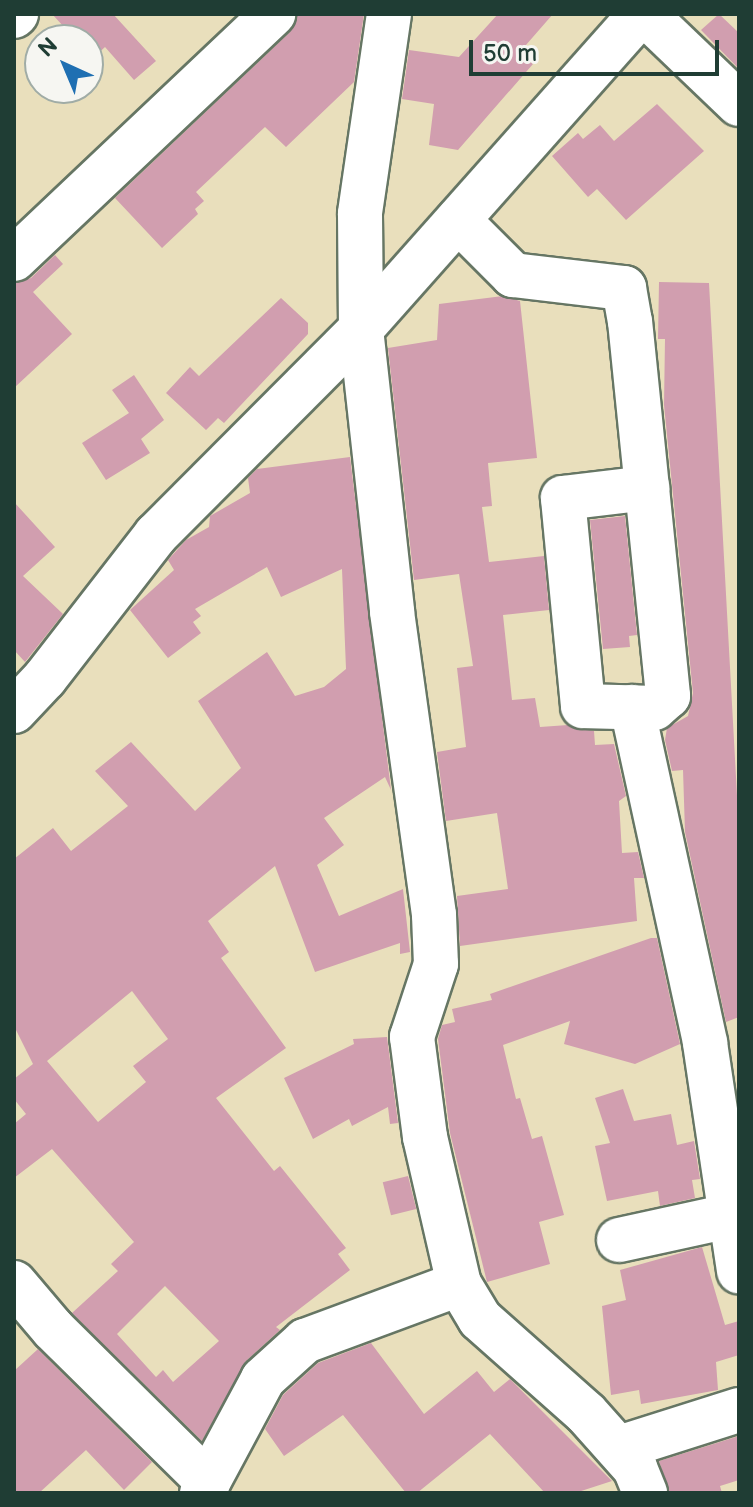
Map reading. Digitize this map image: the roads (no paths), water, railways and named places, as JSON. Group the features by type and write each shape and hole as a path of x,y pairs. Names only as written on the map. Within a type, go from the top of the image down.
{"street":[{"path":"14,259 273,14"},
{"path":"389,14 360,214 361,329 392,612 434,915 436,964 412,1037 425,1137 459,1284 480,1319 619,1448 645,1493"},
{"path":"14,711 45,678 156,535 361,329 643,14 739,104"},
{"path":"458,220 513,275 624,288 647,488 668,696 654,708 583,706 563,498 647,488"},
{"path":"632,707 705,1043 739,1271"},
{"path":"619,1240 729,1216"},
{"path":"14,1283 53,1329 205,1487 263,1379 305,1341 459,1284"},
{"path":"619,1448 739,1410"}]}
